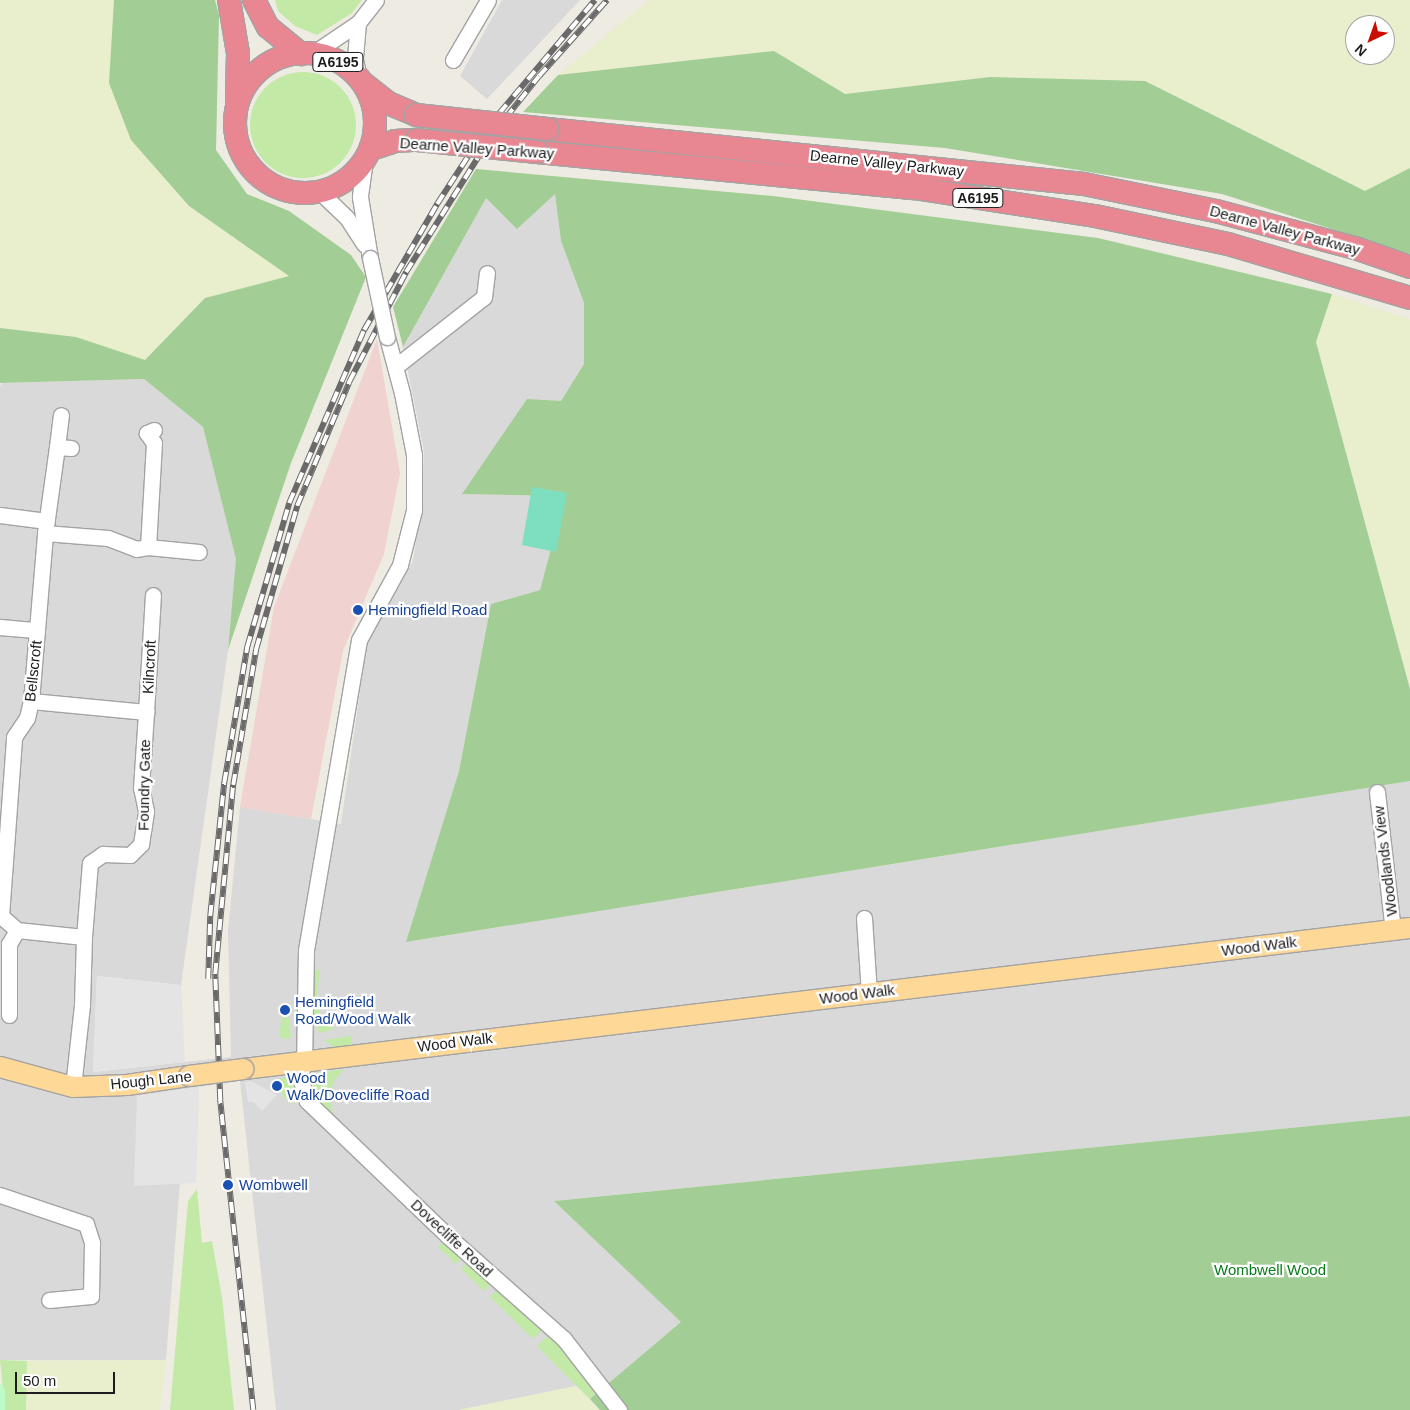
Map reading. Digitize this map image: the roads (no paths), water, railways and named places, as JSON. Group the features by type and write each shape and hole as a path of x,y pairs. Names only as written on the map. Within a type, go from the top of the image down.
{"highway":[{"name":"A6195","path":"229,0 238,53 236,114 240,147 258,175 288,191 320,192 346,181 368,155 375,116 361,81 338,62 306,54 268,27 254,0"},
{"name":"A6195","path":"236,114 248,84 258,72 278,60 306,54"},
{"name":"Dearne Valley Parkway","path":"361,81 388,103 416,116 1084,184 1216,211 1355,248 1410,267"},
{"name":"Dearne Valley Parkway","path":"368,155 394,141 416,140 914,188 1096,216 1228,244 1410,298"}],"main road":[{"name":"Wood Walk","path":"304,1061 1402,929"},
{"name":"Hough Lane","path":"0,1067 73,1086 127,1085 304,1061"}],"street":[{"path":"306,54 358,23 376,0"},
{"path":"453,60 488,0"},
{"path":"358,23 355,60 361,81"},
{"path":"304,1061 306,950 360,640 400,565 414,510 414,455 369,255 360,192 368,155"},
{"path":"320,192 347,218 369,255"},
{"path":"395,367 484,297 487,273"},
{"name":"Bellscroft","path":"17,930 1,916 7,736 28,718 31,701 46,527 64,448 61,415"},
{"path":"148,547 154,443 147,433 154,430"},
{"path":"0,515 46,527 108,538 136,549 148,547 199,552"},
{"name":"Kilncroft","path":"31,701 146,712 153,596"},
{"path":"0,627 37,630"},
{"name":"Foundry Gate","path":"73,1086 82,1005 84,937 90,863 103,854 130,855 141,844 146,811 141,788 146,712"},
{"name":"Woodlands View","path":"1377,792 1402,929"},
{"path":"864,918 869,993"},
{"path":"9,1015 4,992 9,944 17,930 84,937"},
{"name":"Dovecliffe Road","path":"304,1061 300,1076 307,1101 448,1236 564,1339 619,1410"},
{"path":"0,1195 86,1224 92,1242 91,1296 49,1300"}],"railway":[{"path":"208,979 210,916 224,783 247,647 289,503 364,330 437,204 485,130 595,0"},
{"path":"253,1410 220,1100 215,974 233,785 256,649 297,506 349,382 406,272 492,135 539,76 607,0"}],"place":[{"name":"Hemingfield Road","path":"358,610"},
{"name":"Hemingfield Road/Wood Walk","path":"285,1010"},
{"name":"Wood Walk/Dovecliffe Road","path":"277,1086"},
{"name":"Wombwell","path":"228,1185"}],"park label":[{"name":"Wombwell Wood","path":"1270,1270"}]}
